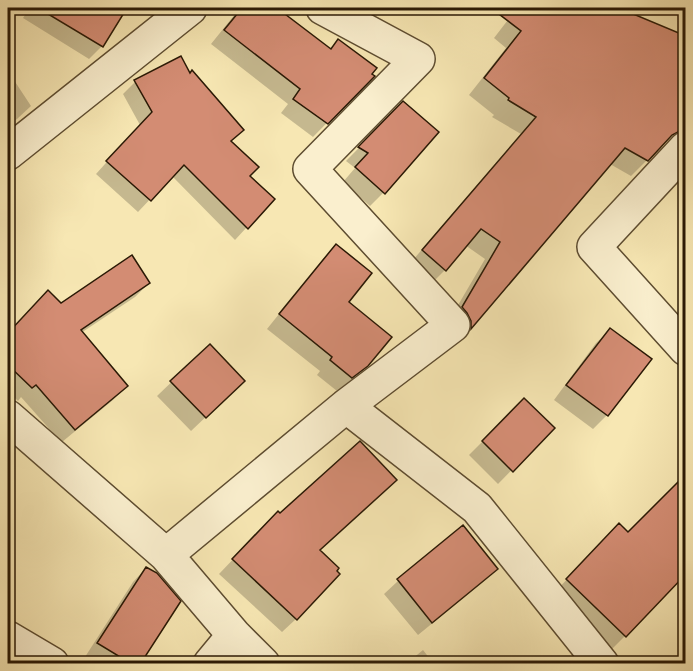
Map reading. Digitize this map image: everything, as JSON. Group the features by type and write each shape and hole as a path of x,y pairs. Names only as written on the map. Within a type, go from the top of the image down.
{"street":[{"path":"8,153 190,8"},
{"path":"166,555 346,406 453,325 310,169 418,59 323,8"},
{"path":"686,148 594,248 686,349"},
{"path":"346,406 477,508 599,662"},
{"path":"8,417 166,555 234,634 263,663"},
{"path":"210,663 234,634"},
{"path":"8,638 52,663"}],"building":[{"path":"38,8 127,8 103,47"},
{"path":"242,8 277,8 331,49 338,39 377,68 372,74 375,76 328,124 293,99 300,89 224,30"},
{"path":"491,8 619,8 686,36 686,119 678,132 672,135 648,161 625,148 471,329 471,321 462,307 500,242 481,229 446,271 422,250 536,117 508,100 509,98 484,78 521,31"},
{"path":"181,56 190,73 192,70 244,130 231,141 259,167 250,176 275,199 248,229 184,165 151,201 106,161 152,112 134,80"},
{"path":"403,101 439,132 385,194 355,167 368,153 358,147"},
{"path":"336,244 372,273 349,302 392,337 368,366 352,378 330,360 332,357 279,314"},
{"path":"132,255 150,283 81,330 128,386 75,430 36,385 32,388 8,365 8,333 48,290 61,303"},
{"path":"610,328 652,359 608,416 566,385"},
{"path":"210,344 245,381 206,418 170,381"},
{"path":"524,398 555,428 513,472 482,441"},
{"path":"360,441 397,480 320,550 339,568 337,571 340,574 297,620 232,559 278,511 280,513"},
{"path":"686,474 686,574 626,637 566,579 619,523 628,532"},
{"path":"463,525 498,569 432,623 397,579"},
{"path":"146,567 157,573 181,601 141,663 130,663 97,643"}]}
